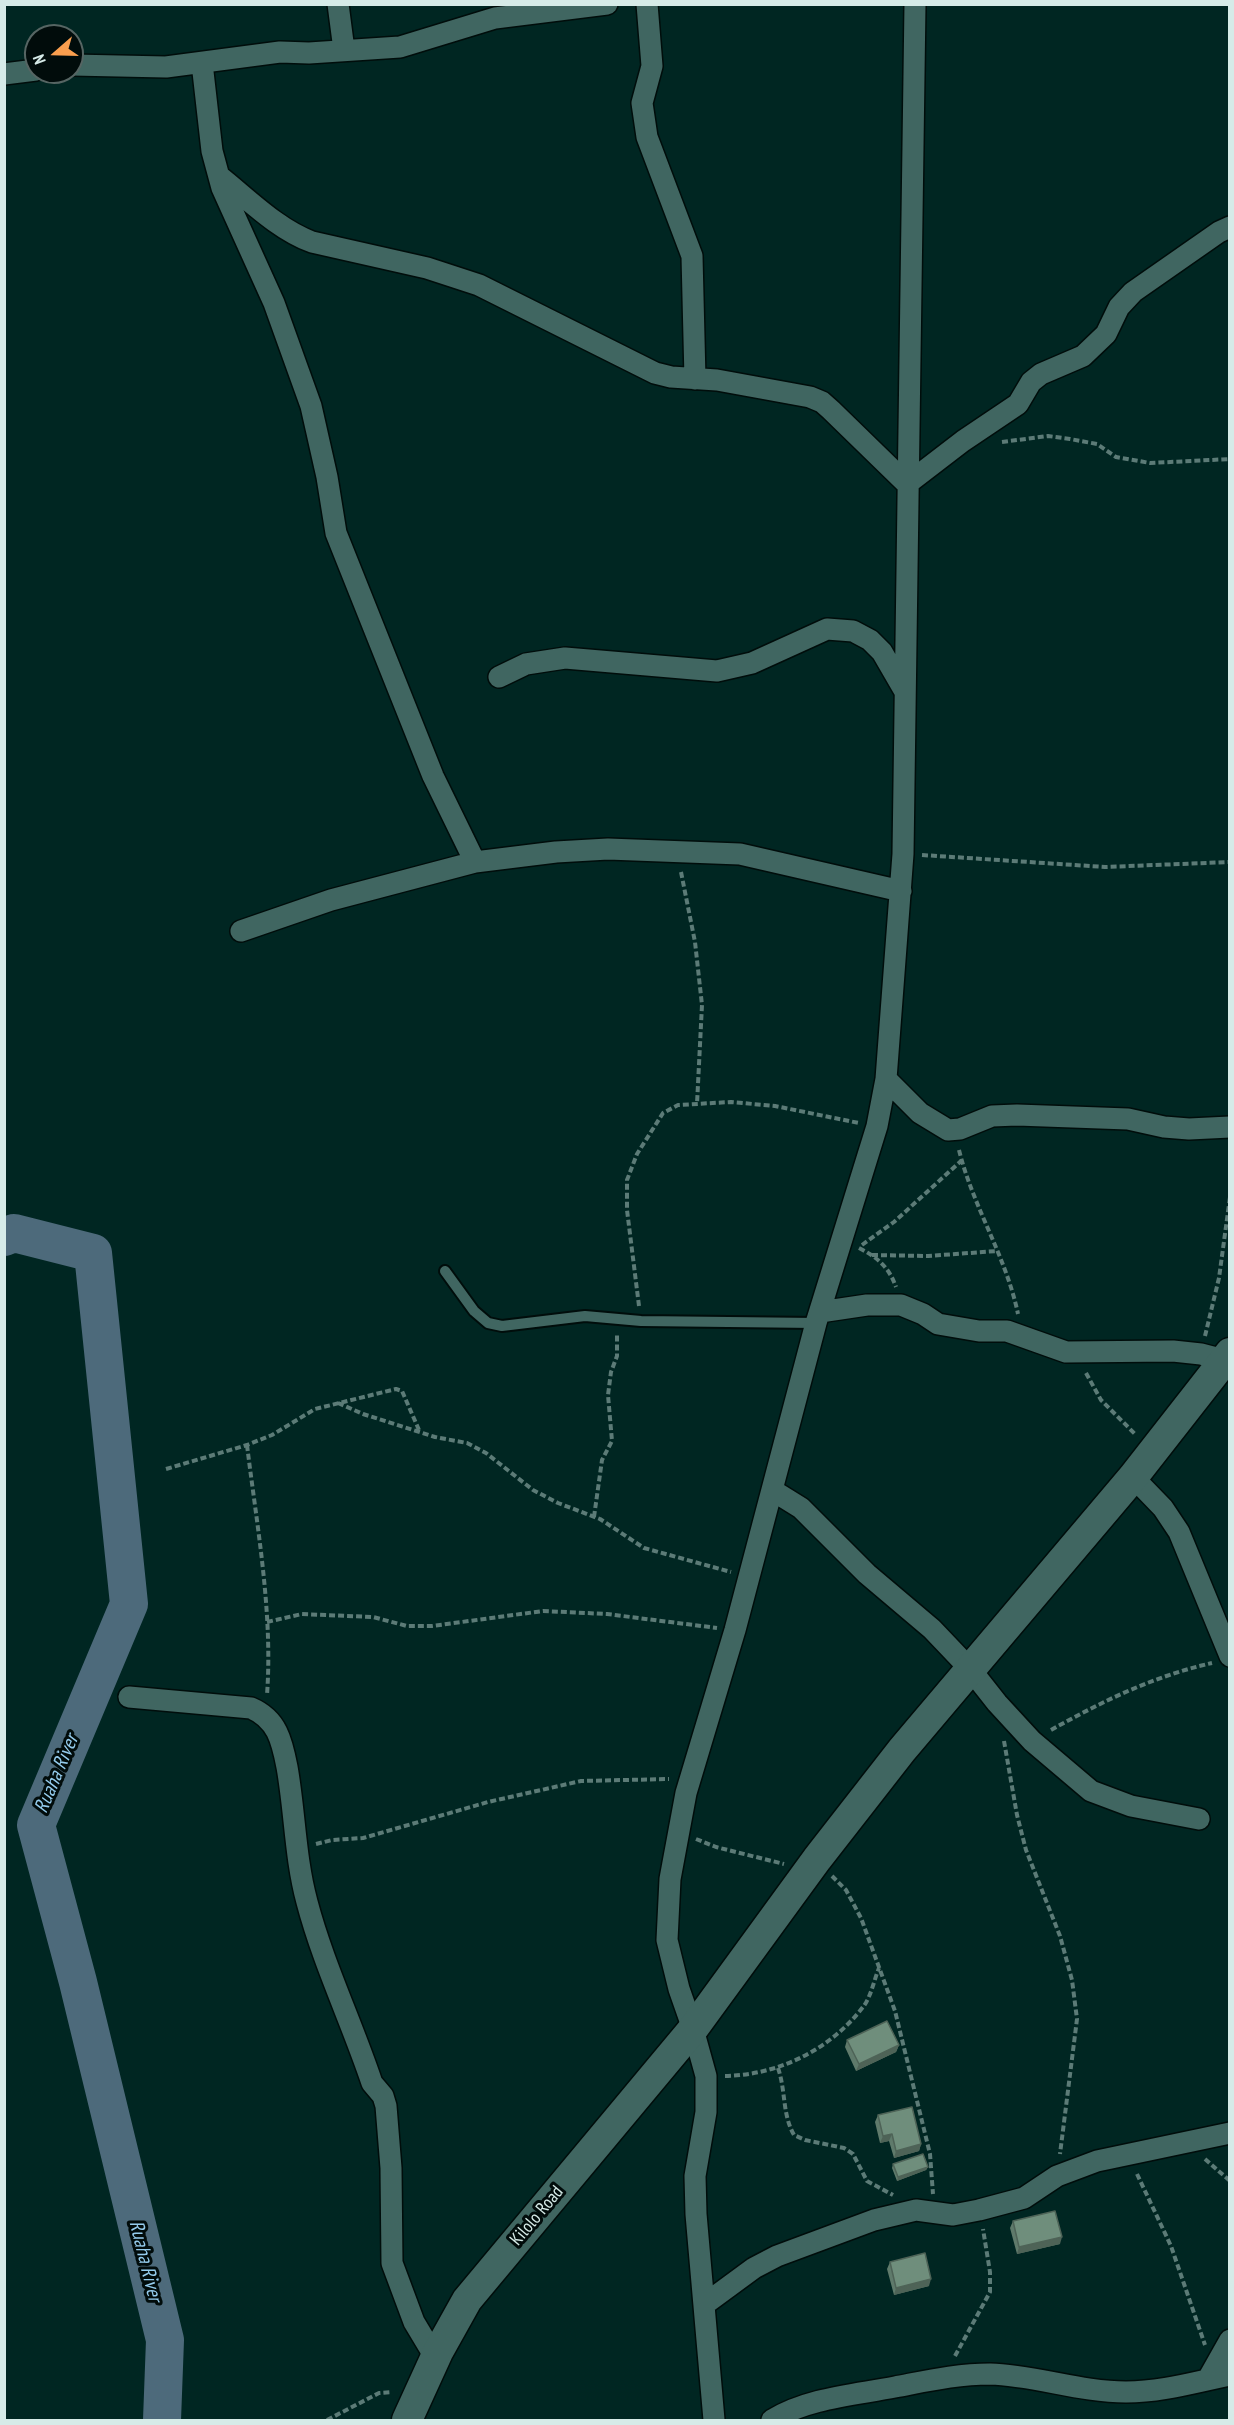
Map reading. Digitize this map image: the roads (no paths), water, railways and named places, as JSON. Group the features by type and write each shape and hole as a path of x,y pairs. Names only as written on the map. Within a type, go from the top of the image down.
{"main road":[{"name":"Kilolo Road","path":"409,2415 435,2357 467,2300 693,2029 812,1867 902,1750 1133,1477 1218,1356"}],"street":[{"path":"338,4 344,50"},
{"path":"84,65 166,68 280,52 309,53 400,47 522,10 607,4"},
{"path":"647,4 652,66 642,103 647,137 692,256 695,379"},
{"path":"714,2421 696,2214 695,2175 706,2112 706,2076 679,1989 667,1940 670,1879 691,1778 735,1630 818,1318 849,1247 886,1079 903,854 915,4"},
{"path":"202,63 212,151 222,188 274,303 311,406 327,477 336,533 433,776 475,862"},
{"path":"4,74 24,72"},
{"path":"219,176 281,226 298,236 312,242 427,268 479,285 655,373 671,377 717,380 810,397 822,402 907,484"},
{"path":"907,484 963,441 1018,404 1031,382 1041,374 1083,356 1106,334 1119,307 1133,292 1219,232 1230,227"},
{"path":"499,677 526,664 565,658 717,671 752,663 828,629 853,631 870,640 882,652 904,690"},
{"path":"241,931 331,900 475,862 566,851 608,849 740,854 901,891"},
{"path":"886,1079 920,1113 948,1130 971,1125 992,1116 1017,1115 1128,1119 1189,1130 1230,1127"},
{"path":"818,1318 867,1305 901,1305 923,1314 938,1324 979,1331 1007,1331 1053,1349 1078,1352 1173,1351 1218,1356"},
{"path":"1133,1477 1163,1508 1179,1532 1225,1659"},
{"path":"772,1490 801,1508 849,1557 932,1629 1032,1741 1091,1791 1131,1806 1200,1819"},
{"path":"129,1697 251,1708 266,1714 281,1740 291,1794 297,1852 308,1905 372,2083 383,2096 391,2168 392,2263 414,2322 435,2357"},
{"path":"705,2304 754,2268 777,2256 874,2220 926,2211 953,2215 979,2210 1024,2198 1057,2176 1097,2161 1230,2133"},
{"path":"772,2421 800,2408 840,2397 942,2377 991,2374 1085,2389 1126,2392 1164,2390 1217,2375 1230,2340"}],"lane":[{"path":"445,1271 474,1311 488,1323 502,1326 585,1316 641,1322 818,1318"}],"waterway":[{"name":"Ruaha River","path":"4,1237 14,1233 93,1253 129,1604 36,1825 78,1982 165,2340 162,2420"}]}
